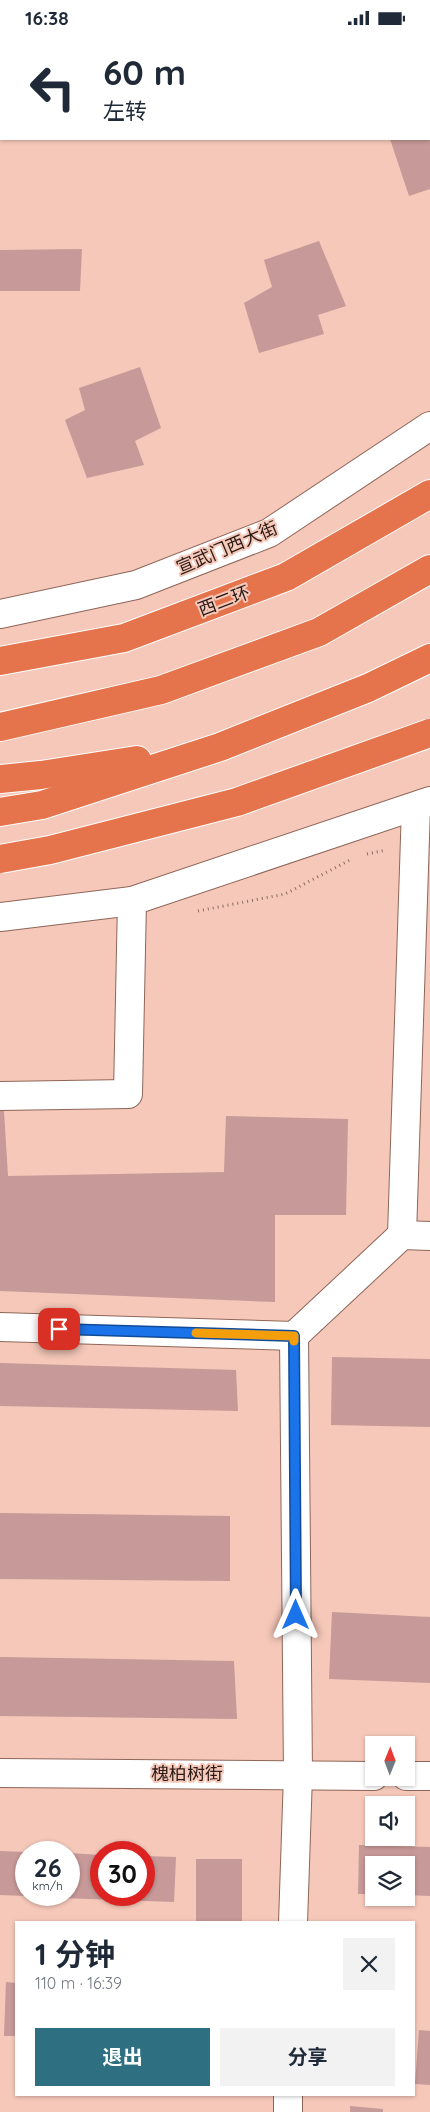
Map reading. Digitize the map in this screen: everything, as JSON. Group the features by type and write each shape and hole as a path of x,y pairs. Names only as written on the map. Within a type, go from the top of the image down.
{"highway":[{"name":"西二环","path":"0,661 124,638 286,577 430,494"},
{"path":"0,727 179,684 318,632 430,569"},
{"path":"0,812 42,805 220,747 368,688 430,658"},
{"path":"0,859 50,850 237,802 430,733"},
{"path":"0,779 41,775 220,747"}],"street":[{"name":"宣武门西大街","path":"0,613 136,585 269,533 430,426"},
{"path":"0,917 132,901 423,804 421,924 402,1235 294,1336 0,1327"},
{"path":"0,1095 128,1094 132,901"},
{"path":"402,1235 430,1237"},
{"path":"293,1921 298,1775 294,1336"},
{"name":"槐柏树街","path":"0,1773 365,1776"},
{"path":"415,1776 430,1776"},
{"path":"288,2096 288,2112"}],"building":[{"path":"390,140 430,140 430,189 409,196"},
{"path":"319,241 346,306 318,315 324,334 259,353 244,303 272,287 264,260"},
{"path":"82,249 80,291 0,291 0,250"},
{"path":"140,367 161,428 135,441 144,465 87,478 65,420 85,410 79,388"},
{"path":"0,1111 4,1111 8,1176 224,1172 226,1116 348,1119 346,1215 275,1215 275,1302 0,1291"},
{"path":"332,1357 430,1359 430,1427 331,1425"},
{"path":"0,1363 236,1370 238,1411 0,1406"},
{"path":"0,1513 230,1516 230,1581 0,1579"},
{"path":"332,1612 430,1617 430,1683 329,1679"},
{"path":"0,1657 234,1661 237,1719 0,1716"},
{"path":"359,1845 430,1847 430,1896 415,1895 415,1856 365,1856 365,1894 358,1894"},
{"path":"0,1851 15,1852 15,1896 0,1895"},
{"path":"80,1854 90,1854 90,1899 80,1899"},
{"path":"155,1856 176,1857 174,1902 155,1901"},
{"path":"196,1859 242,1859 242,1921 196,1921"},
{"path":"6,1982 15,1983 15,2036 4,2036"},
{"path":"419,2030 430,2031 430,2085 415,2084"},
{"path":"350,2106 383,2109 383,2112 350,2112"}],"slow traffic":[{"path":"196,1333 294,1336 294,1341"}],"route":[{"path":"59,1329 294,1336 296,1615"}]}
